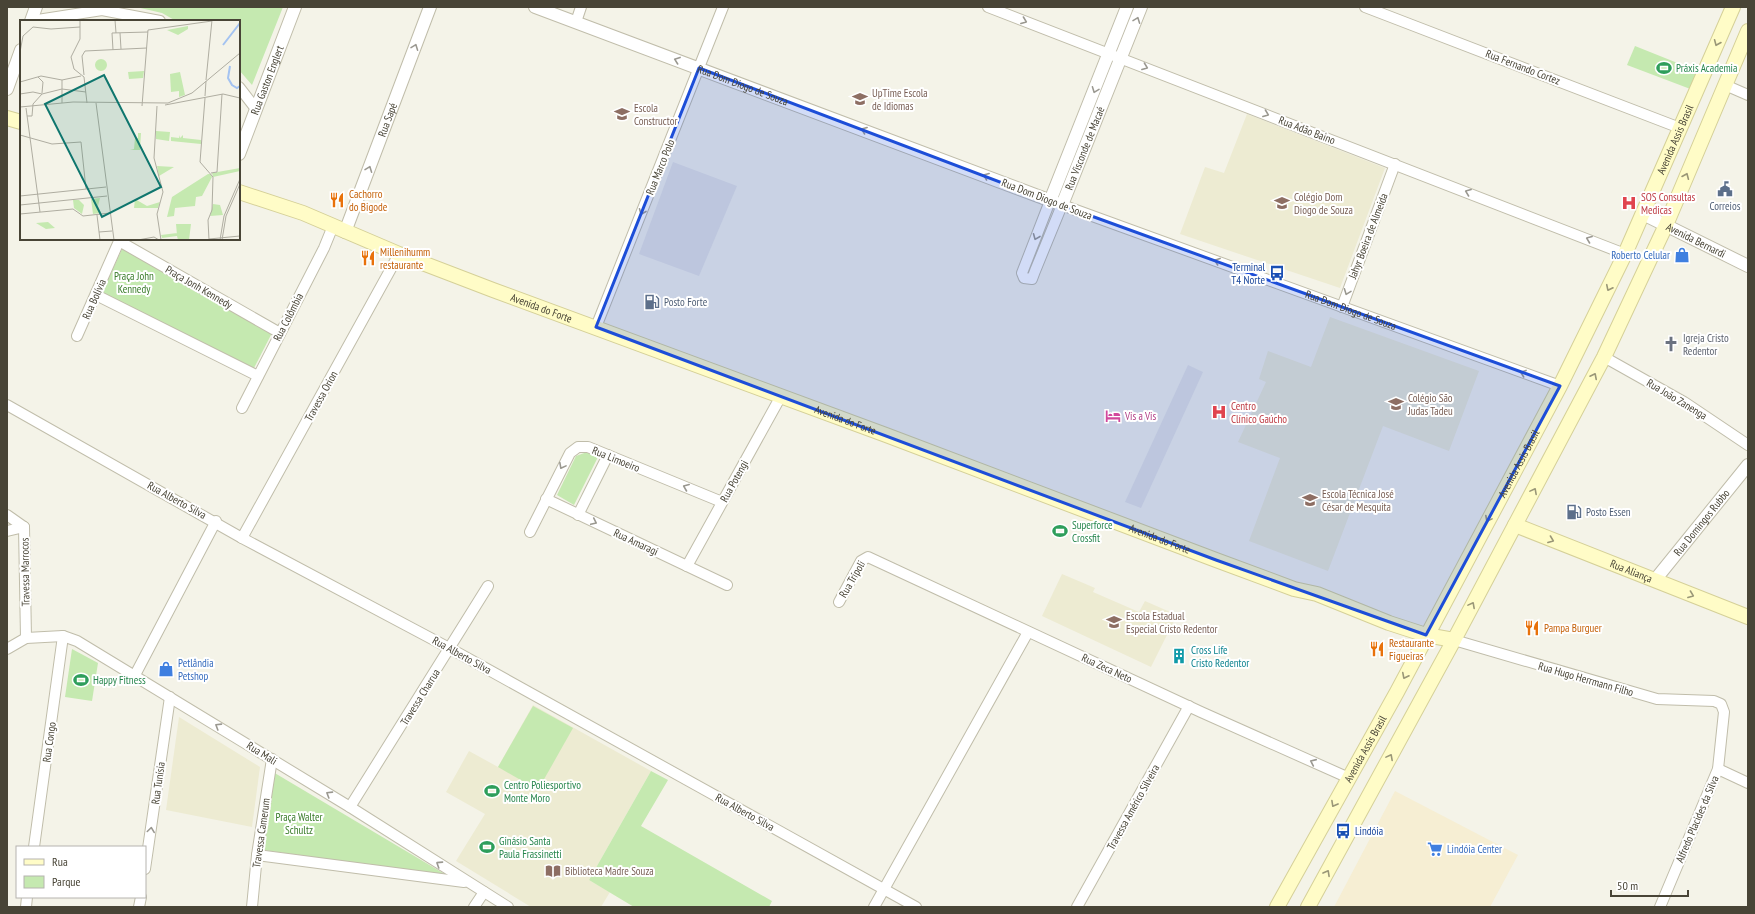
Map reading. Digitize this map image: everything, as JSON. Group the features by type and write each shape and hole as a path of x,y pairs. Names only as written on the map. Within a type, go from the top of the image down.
{"main road":[{"name":"Avenida Assis Brasil","path":"1277,907 1349,778 1560,386 1625,254 1733,7"},
{"path":"1308,907 1454,640 1604,357 1666,225 1748,31"},
{"path":"7,118 20,122"},
{"name":"Avenida do Forte","path":"240,192 303,213 399,254 1294,589 1317,594 1426,635 1454,640"},
{"name":"Rua Aliança","path":"1515,526 1748,617"}],"street":[{"path":"31,20 36,7"},
{"name":"Rua Gaston Englert","path":"240,151 295,7"},
{"name":"Rua Sapé","path":"339,229 430,7"},
{"name":"Rua Dom Diogo de Souza","path":"535,7 1056,203 1560,386"},
{"path":"576,22 581,7"},
{"name":"Rua Marco Polo","path":"596,327 723,7"},
{"name":"Rua Adão Baino","path":"988,7 1625,254"},
{"name":"Rua Visconde de Macaé","path":"1127,7 1108,53 1056,203 1035,271 1032,279 1029,280 1024,278 1022,273 1056,203 1121,58 1141,7"},
{"name":"Rua Fernando Cortez","path":"1365,7 1680,128"},
{"path":"37,20 102,10 155,20"},
{"path":"7,89 20,53"},
{"path":"1725,85 1748,95"},
{"path":"240,88 256,109"},
{"name":"Jahyr Boeira de Almeida","path":"1342,307 1395,164"},
{"name":"Avenida Bernardi","path":"1643,214 1748,266"},
{"name":"Rua Colômbia","path":"242,408 324,248 339,229"},
{"name":"Praça Jonh Kennedy","path":"119,240 280,332"},
{"name":"Rua Bolívia","path":"77,336 119,240"},
{"name":"Travessa Orion","path":"242,538 399,254"},
{"path":"96,295 258,376"},
{"name":"Rua João Zanenga","path":"1604,357 1684,402 1748,445"},
{"name":"Rua Potengi","path":"686,566 781,396"},
{"name":"Rua Alberto Silva","path":"7,405 216,521 242,538 451,649 916,907"},
{"name":"Rua Limoeiro","path":"530,532 570,453 578,447 588,448 608,455 722,502"},
{"path":"578,515 608,455"},
{"name":"Rua Domingos Rubbo","path":"1655,580 1748,465"},
{"name":"Rua Amaragi","path":"546,499 727,585"},
{"name":"Travessa Marrocos","path":"7,515 24,526 26,638"},
{"path":"135,675 216,521"},
{"path":"7,531 24,526"},
{"name":"Rua Trípoli","path":"839,602 861,560 865,557"},
{"name":"Rua Zeca Neto","path":"865,557 1349,778"},
{"name":"Travessa Charrua","path":"350,808 451,649 488,586"},
{"path":"874,907 1028,632"},
{"name":"Rua Mali","path":"7,649 26,638 63,636 90,647 508,907"},
{"name":"Rua Congo","path":"34,846 63,636"},
{"name":"Rua Hugo Herrmann Filho","path":"1454,640 1657,700 1714,701 1721,704"},
{"name":"Rua Tunísia","path":"146,862 170,697"},
{"name":"Alfredo Placides da Silva","path":"1660,907 1718,769 1724,712 1721,704"},
{"name":"Travessa Américo Silveira","path":"1077,907 1189,706"},
{"name":"Travessa Camerum","path":"252,907 257,855 272,759"},
{"path":"1718,769 1748,783"},
{"path":"257,855 468,883"},
{"path":"474,907 484,892"}],"highlighted area":[{"path":"699,68 1050,201 1560,386 1426,635 1216,560 596,327"}],"shaded area":[{"name":"Colégio Dom Diogo de Souza","path":"1247,114 1385,168 1340,288 1180,234 1205,167 1224,173"},
{"path":"673,162 737,186 699,276 639,254"},
{"path":"1330,317 1479,371 1449,451 1383,426 1328,571 1249,541 1280,458 1238,442 1266,382 1259,379 1268,351 1311,367"},
{"path":"1188,365 1203,372 1141,508 1125,502"},
{"name":"Escola Estadual Especial Cristo Redentor","path":"1062,574 1095,588 1093,592 1139,612 1145,601 1177,615 1151,667 1042,616"},
{"path":"533,705 651,771 589,880 610,892 601,907 531,907 456,861 485,814 446,792 469,751 498,767"},
{"path":"179,717 260,767 252,827 166,810"},
{"name":"Lindóia Center","path":"1395,791 1518,855 1490,907 1334,907"}],"green space":[{"path":"136,7 283,7 252,85 240,71 240,20 174,20 162,13"},
{"name":"Práxis Academia","path":"1635,46 1700,72 1693,90 1627,65"},
{"name":"Praça John Kennedy","path":"122,249 272,333 254,368 102,293"},
{"path":"587,452 599,455 574,505 557,495 576,456"},
{"name":"Happy Fitness","path":"72,649 98,663 92,701 65,697"},
{"path":"533,706 573,728 538,790 498,767"},
{"path":"651,771 668,780 641,826 772,901 769,907 634,907 589,880"},
{"name":"Praça Walter Schultz","path":"273,772 448,876 263,850"}],"place":[{"name":"Práxis Academia","path":"1664,68"},
{"name":"UpTime Escola de Idiomas","path":"860,99"},
{"name":"Escola Constructor","path":"622,114"},
{"name":"Correios","path":"1725,189"},
{"name":"Cachorro do Bigode","path":"337,200"},
{"name":"Colégio Dom Diogo de Souza","path":"1282,203"},
{"name":"SOS Consultas Medicas","path":"1629,203"},
{"name":"Roberto Celular","path":"1682,255"},
{"name":"Millenihumm restaurante","path":"368,258"},
{"name":"Terminal T4 Norte","path":"1277,273"},
{"name":"Posto Forte","path":"652,302"},
{"name":"Igreja Cristo Redentor","path":"1671,344"},
{"name":"Colégio São Judas Tadeu","path":"1396,404"},
{"name":"Centro Clínico Gaúcho","path":"1219,412"},
{"name":"Vis a Vis","path":"1113,416"},
{"name":"Escola Técnica José César de Mesquita","path":"1310,500"},
{"name":"Posto Essen","path":"1574,512"},
{"name":"Superforce Crossfit","path":"1060,531"},
{"name":"Escola Estadual Especial Cristo Redentor","path":"1114,622"},
{"name":"Pampa Burguer","path":"1532,628"},
{"name":"Restaurante Figueiras","path":"1377,649"},
{"name":"Cross Life Cristo Redentor","path":"1179,656"},
{"name":"Petlândia Petshop","path":"166,669"},
{"name":"Happy Fitness","path":"81,680"},
{"name":"Centro Poliesportivo Monte Moro","path":"492,791"},
{"name":"Lindóia","path":"1343,831"},
{"name":"Ginásio Santa Paula Frassinetti","path":"487,847"},
{"name":"Lindóia Center","path":"1435,849"},
{"name":"Biblioteca Madre Souza","path":"553,871"}]}
